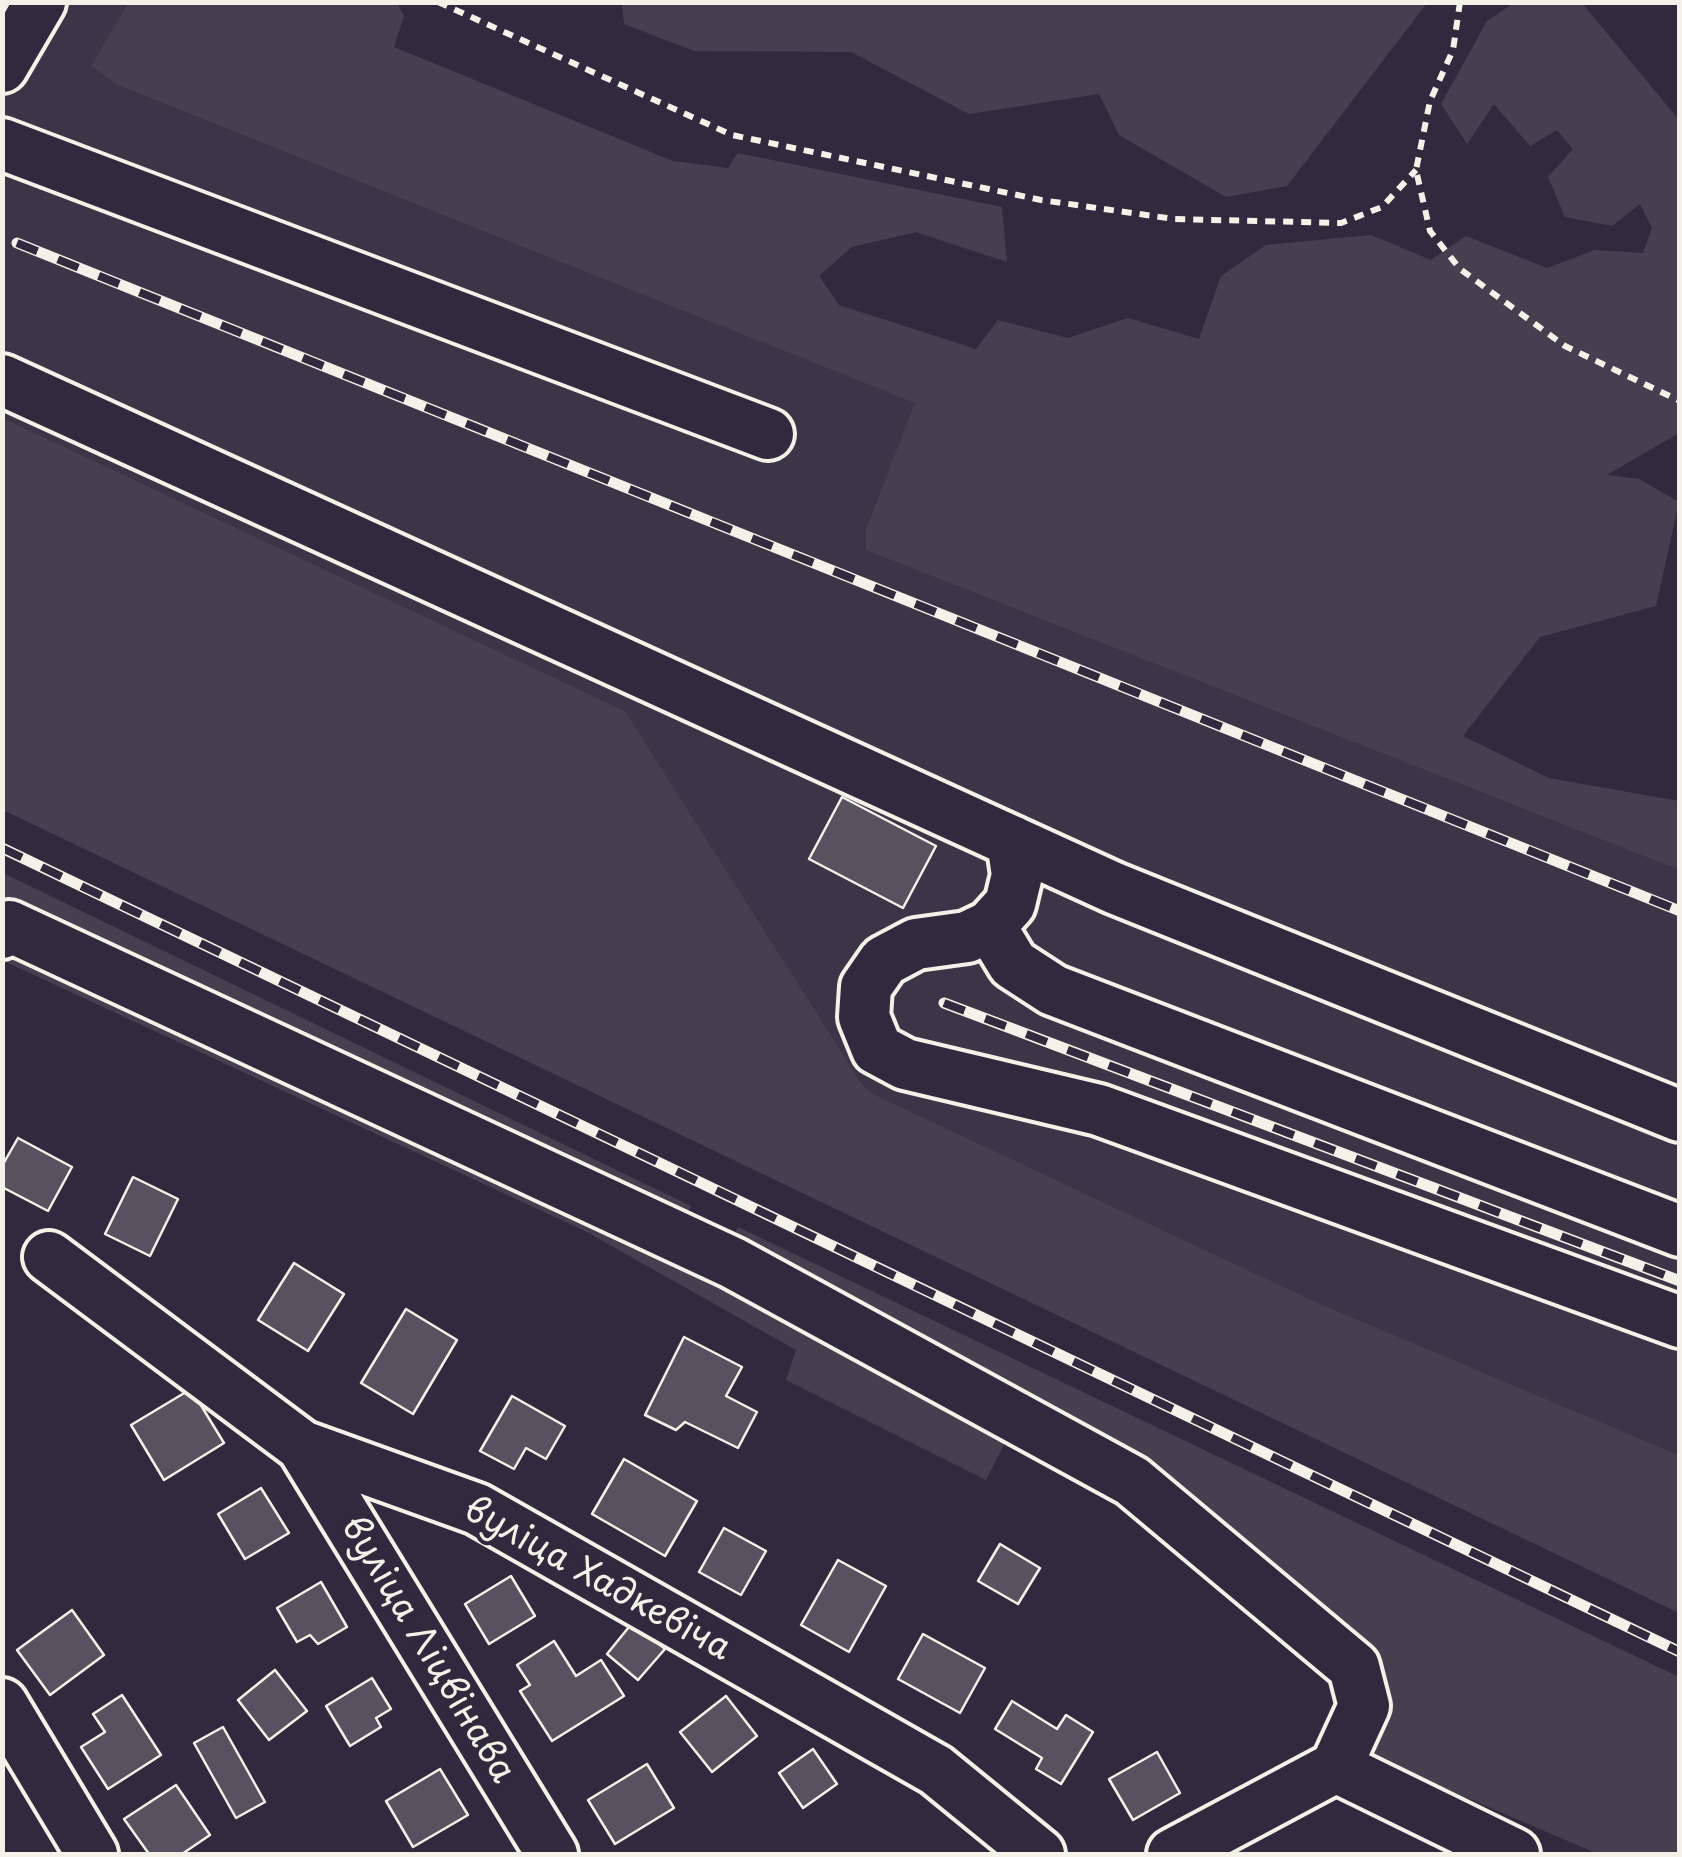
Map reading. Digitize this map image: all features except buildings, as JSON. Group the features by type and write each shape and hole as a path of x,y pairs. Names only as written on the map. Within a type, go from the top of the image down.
{"street":[{"path":"2,67 40,2"},
{"path":"2,144 768,434"},
{"path":"2,380 1114,888 1680,1116"},
{"path":"1012,841 1018,875 1010,904 990,926 966,936 916,944 884,961 866,987 864,1017 877,1048 905,1064 1099,1110 1680,1322"},
{"path":"2,933 8,926 733,1262 1132,1481 1354,1667 1364,1706 1336,1768 1173,1854"},
{"path":"990,926 1012,964 1053,990 1680,1231"},
{"name":"вуліца Хадкевіча","path":"48,1257 302,1446 477,1510 936,1770 1039,1854"},
{"name":"вуліца Ліцвінава","path":"302,1446 552,1854"},
{"path":"2,1704 92,1854"},
{"path":"1336,1768 1514,1854"}],"path":[{"path":"438,2 732,135 1040,200 1174,219 1341,223 1382,207 1416,170"},
{"path":"1460,2 1453,50 1430,101 1416,170 1430,230 1460,269 1564,346 1680,402"}],"shaded area":[{"path":"622,2 1427,3 1287,186 1226,197 1119,135 1099,94 969,114 851,52 694,51 624,24"},
{"path":"3,3 128,3 91,66 117,85 916,403 866,529 867,550 1679,870 1679,1455 1316,1302 873,1094 863,1086 625,711 3,418"},
{"path":"128,3 397,3 404,16 394,47 673,161 728,168 738,153 1002,207 1007,262 916,232 852,247 819,276 839,305 976,349 998,320 1068,338 1128,318 1199,339 1221,276 1266,245 1371,235 1431,260 1466,236 1547,268 1595,250 1643,253 1652,228 1640,204 1612,226 1565,217 1548,177 1573,149 1557,130 1530,146 1494,104 1467,144 1441,104 1487,21 1514,3 1582,3 1679,120 1679,433 1607,475 1639,479 1679,502 1656,606 1540,637 1463,736 1549,778 1679,801 1679,870 866,550 866,529 915,403 117,85 91,66"},
{"path":"3,418 625,711 863,1086 873,1094 1316,1302 1679,1455 1679,1613 3,810"},
{"path":"3,873 691,1206 681,1229 725,1249 738,1227 1679,1677 1679,1854 1598,1854 1358,1751 1375,1681 1107,1494 1008,1437 986,1480 786,1380 796,1350 585,1231 6,962 3,965"}],"railway":[{"path":"17,243 1680,911"},
{"path":"2,848 1680,1652"},
{"path":"944,1003 1680,1281"}]}
